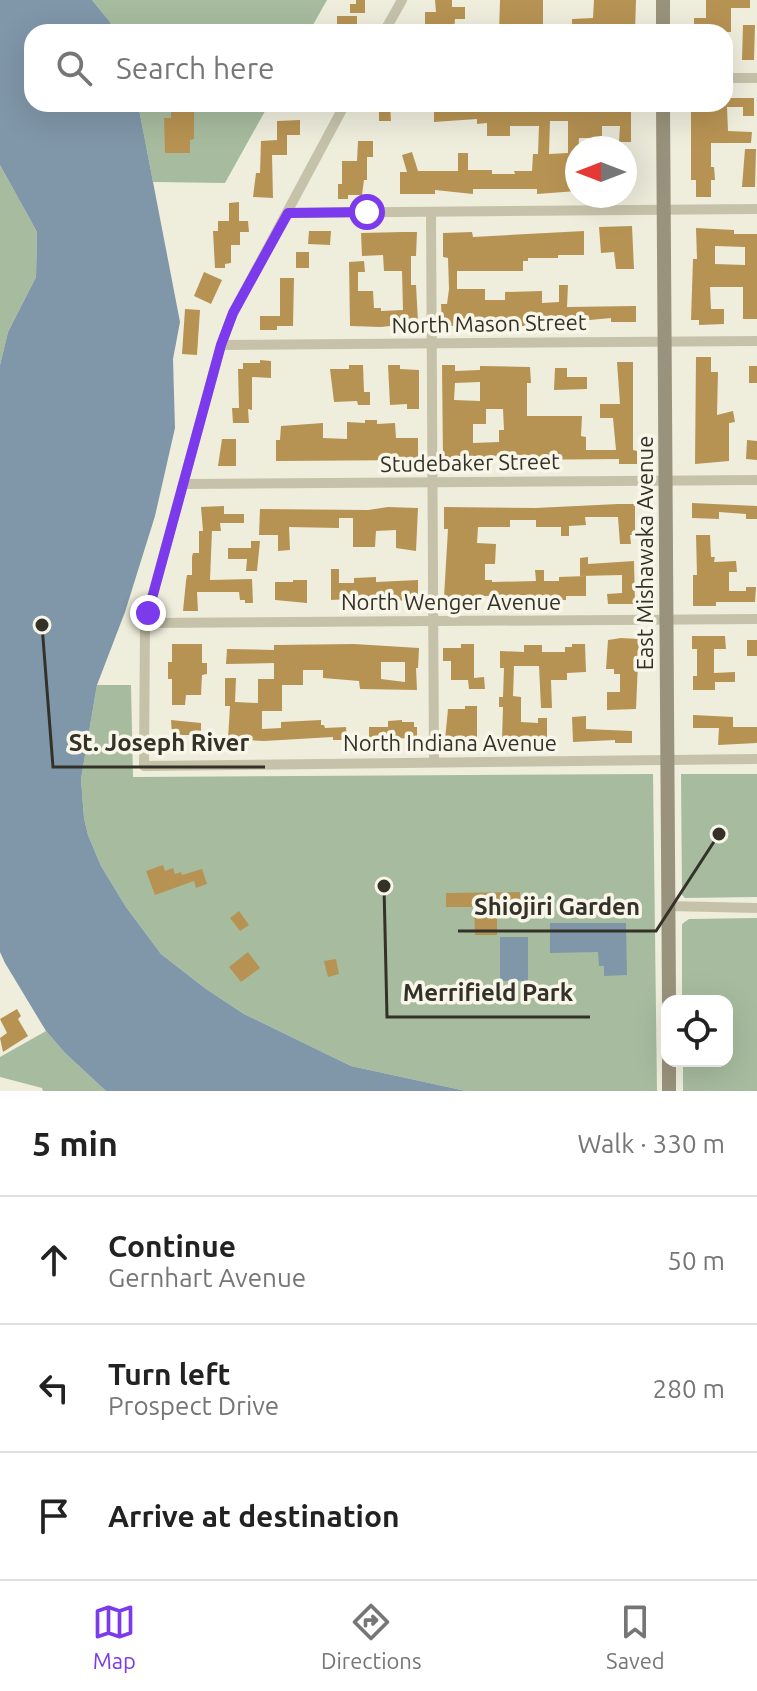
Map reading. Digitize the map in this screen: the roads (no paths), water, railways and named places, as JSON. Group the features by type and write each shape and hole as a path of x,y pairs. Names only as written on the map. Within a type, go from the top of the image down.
{"street":[{"path":"388,24 402,0"},
{"path":"663,0 663,24"},
{"path":"733,78 757,78"},
{"path":"145,623 221,345 233,313 341,112"},
{"name":"East Mishawaka Avenue","path":"663,112 669,995"},
{"path":"288,213 757,209"},
{"path":"431,212 434,762"},
{"name":"North Mason Street","path":"221,345 757,341"},
{"name":"Studebaker Street","path":"184,484 757,480"},
{"name":"North Wenger Avenue","path":"145,623 757,619"},
{"name":"North Indiana Avenue","path":"145,623 144,766 757,759"},
{"path":"668,906 757,908"},
{"path":"669,1067 669,1091"}],"water":[{"path":"0,0 92,0 111,24 24,24 24,112 140,112 180,322 173,359 175,428 155,516 125,612 97,685 81,779 84,818 101,866 126,907 161,954 244,1014 351,1066 466,1091 106,1091 46,1031 5,963 0,952 0,365 8,332 36,277 37,232 0,165"},
{"path":"550,923 626,923 627,975 604,976 604,966 599,966 598,952 550,953"},
{"path":"500,937 528,937 528,981 500,981"}],"place":[{"name":"St. Joseph River","path":"42,625"},
{"name":"Shiojiri Garden","path":"719,834"},
{"name":"Merrifield Park","path":"384,886"}]}
